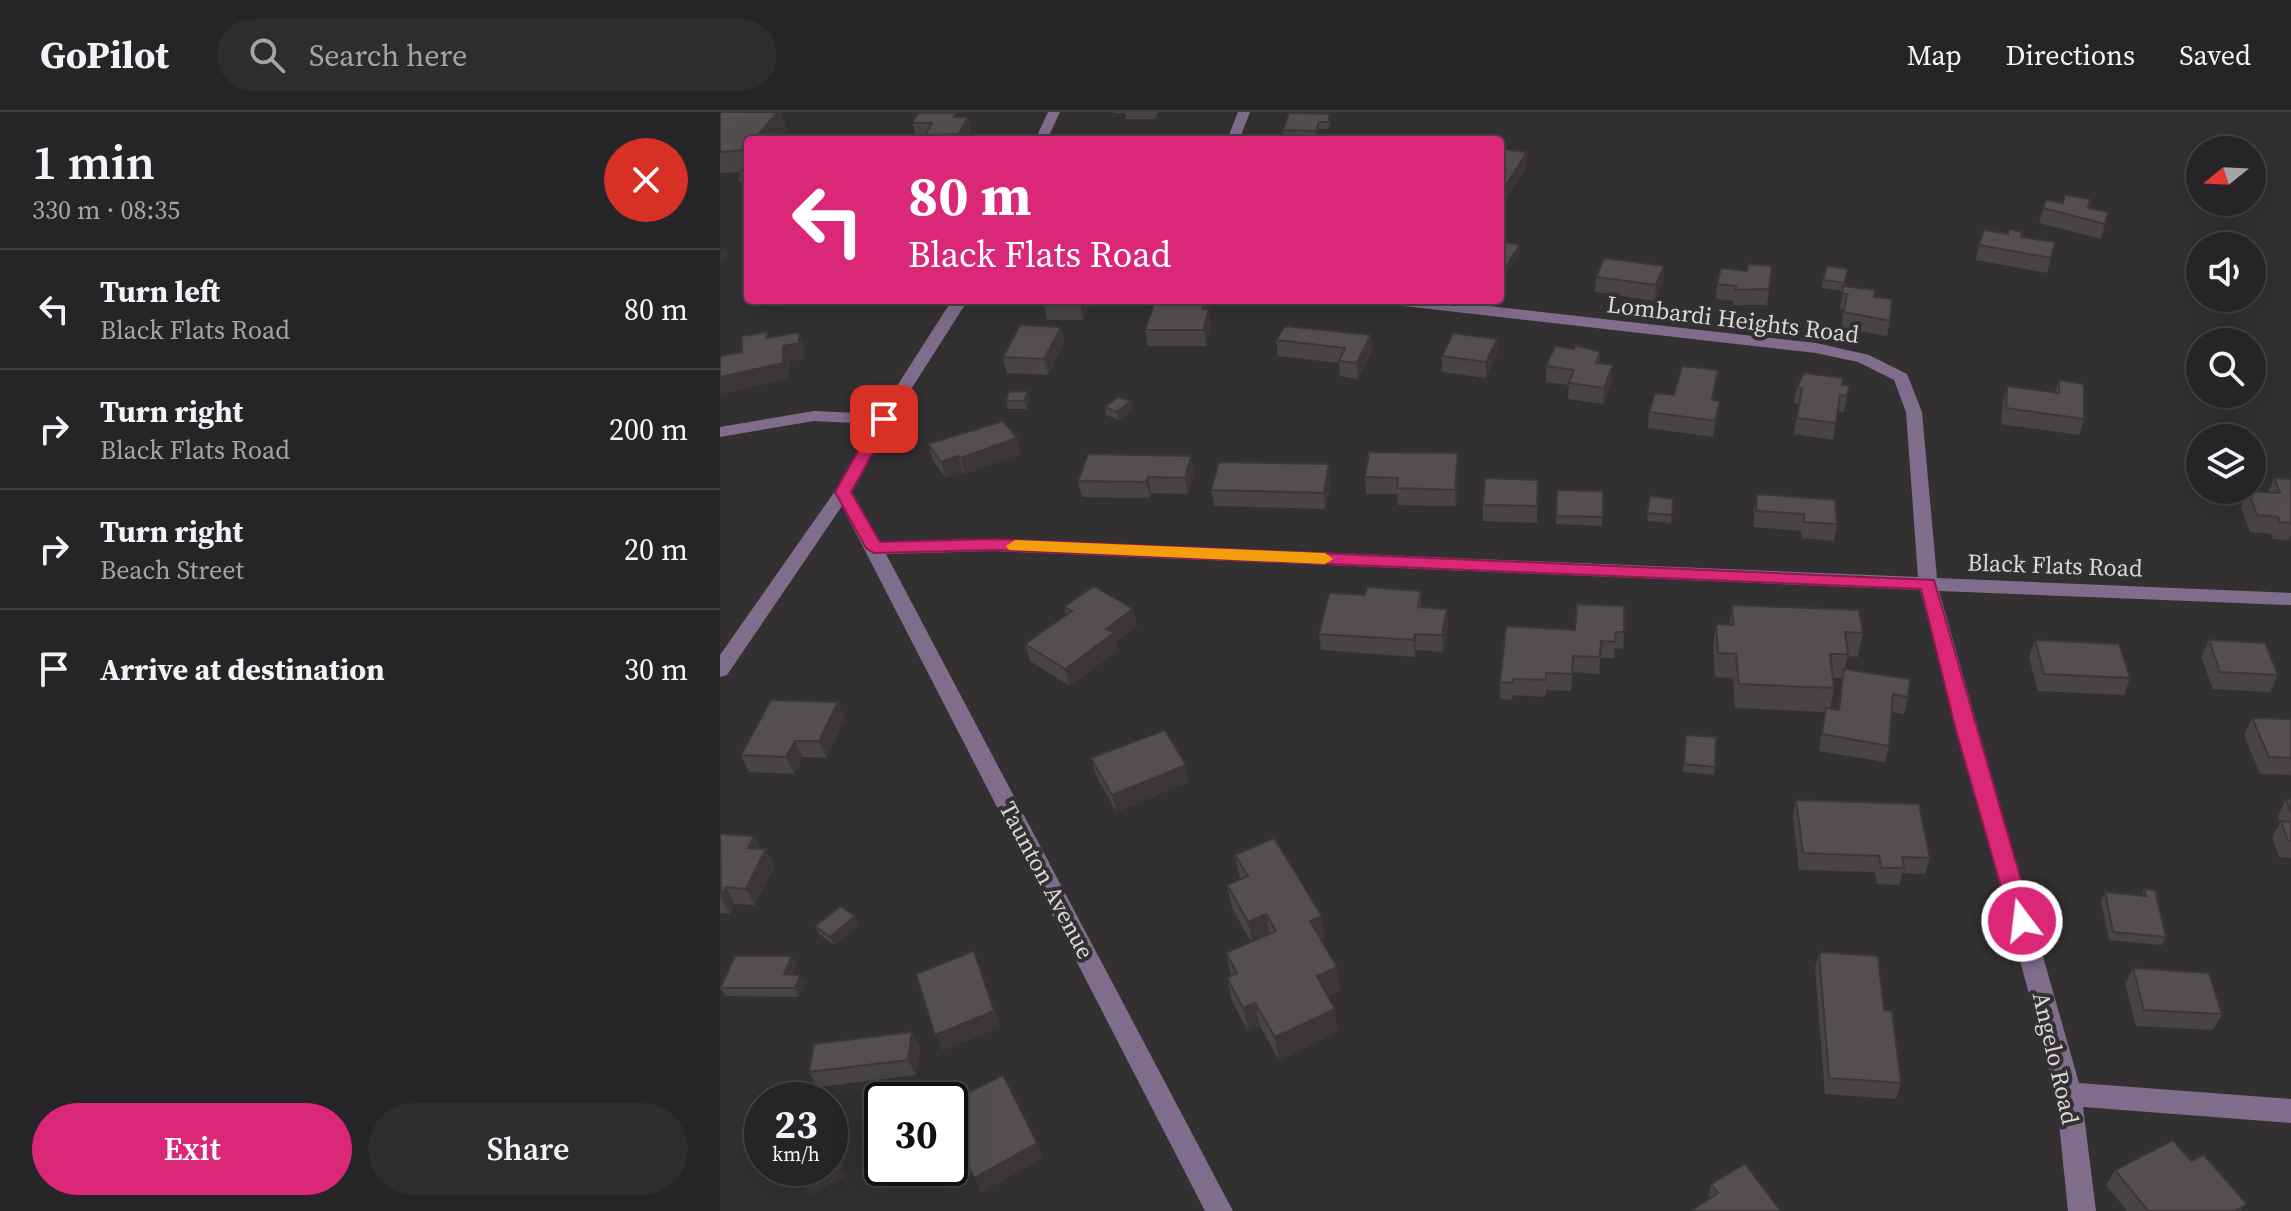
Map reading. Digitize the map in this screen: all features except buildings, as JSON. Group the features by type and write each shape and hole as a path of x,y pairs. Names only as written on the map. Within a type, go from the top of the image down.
{"street":[{"path":"1043,136 1054,112"},
{"path":"1235,136 1244,112"},
{"path":"720,670 843,492 884,419 957,304"},
{"name":"Lombardi Heights Road","path":"1426,304 1590,325 1816,348 1885,366 1906,385 1914,412 1928,584"},
{"path":"720,432 814,416 884,419"},
{"path":"843,492 874,548"},
{"name":"Black Flats Road","path":"874,548 994,545 2291,599"},
{"name":"Taunton Avenue","path":"874,548 1219,1211"},
{"name":"Angelo Road","path":"1928,584 2069,1094 2082,1211"},
{"path":"2069,1094 2291,1111"}],"slow traffic":[{"path":"1015,546 1325,559"}],"route":[{"path":"884,419 843,492 874,548 994,545 1928,584 1967,734 2022,921"}]}
